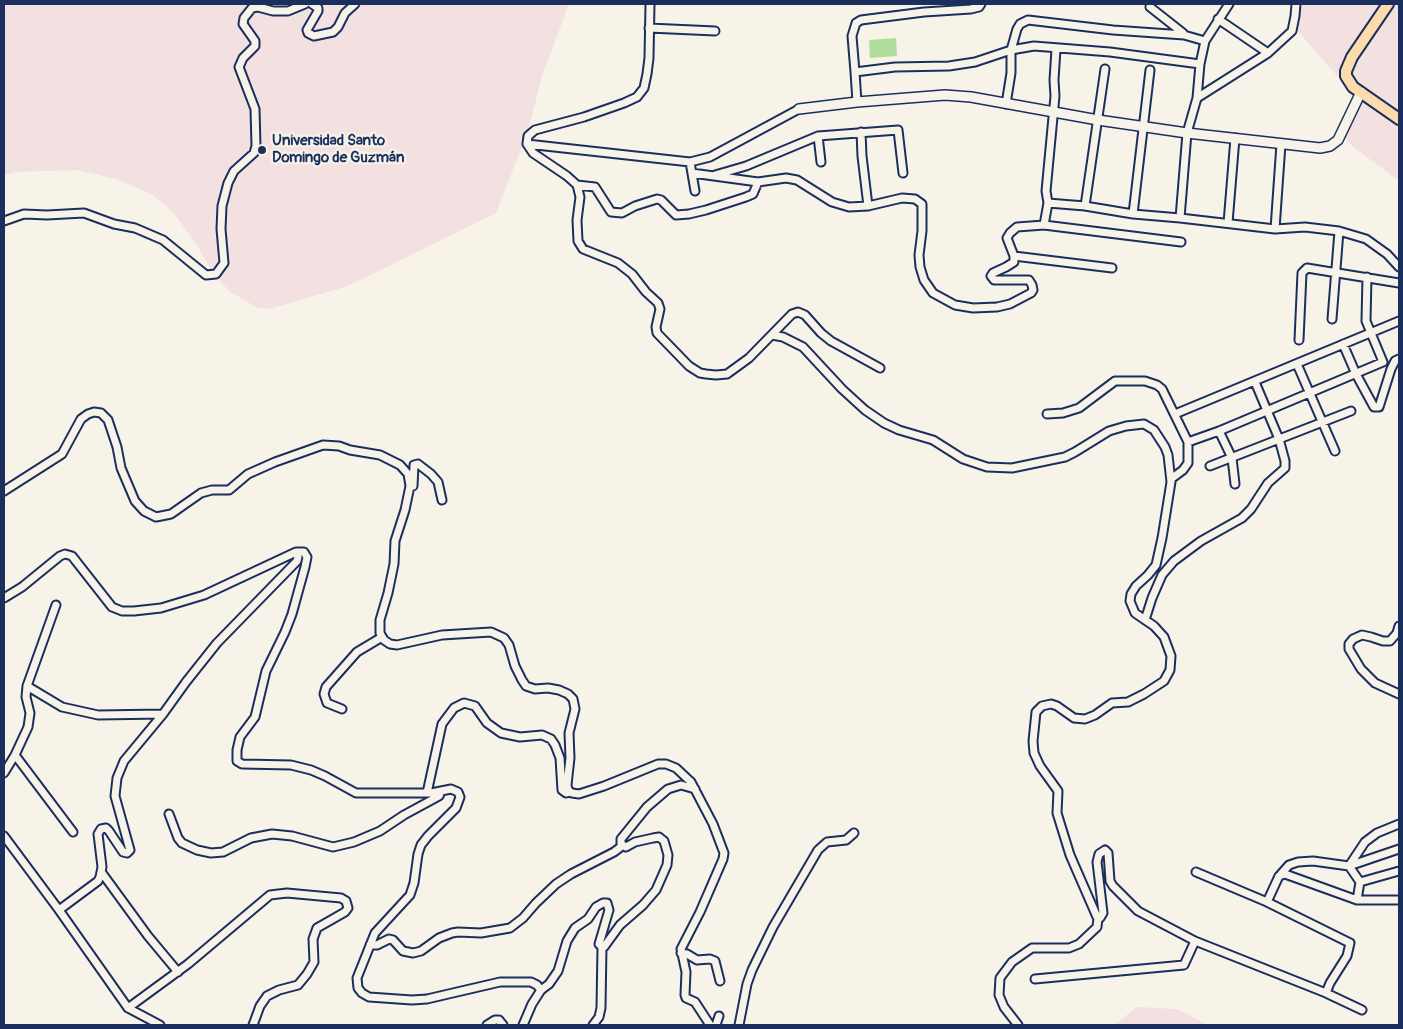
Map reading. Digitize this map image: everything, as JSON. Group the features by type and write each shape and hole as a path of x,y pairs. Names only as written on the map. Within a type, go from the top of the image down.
{"main road":[{"path":"1388,4 1352,57 1347,66 1346,76 1354,87 1399,119"}],"street":[{"path":"4,222 24,214 84,213 114,224 135,228 163,240 206,275 216,274 224,263 221,229 222,206 228,183 234,171 254,153 256,146 255,110 239,68 243,58 255,46 255,41 243,24 244,18 252,8 258,6 273,11 288,11 305,4"},
{"path":"312,4 318,8 318,11 307,30 308,34 314,36 333,32 338,28 345,13 355,4"},
{"path":"650,4 647,74 644,88 637,97 584,117 535,130 528,136 527,144 533,153 577,185 580,197 577,220 578,241 584,249 618,263 658,303 660,309 656,327 657,333 689,366 700,373 727,374 749,358 792,314 798,312 805,315 831,341 880,368"},
{"path":"857,102 852,36 856,23 861,20 924,12 971,9 979,7 981,4"},
{"path":"1180,218 1187,133 1197,98 1200,64 1205,41 1229,4"},
{"path":"1197,98 1268,53 1292,31 1296,4"},
{"path":"1150,7 1184,35"},
{"path":"1218,19 1268,53"},
{"path":"1006,104 1011,73 1011,50 1020,24 1028,20 1113,30 1184,35 1205,41"},
{"path":"649,28 715,31"},
{"path":"855,72 895,67 949,66 975,62 1011,50 1034,46 1110,52 1200,64"},
{"path":"1044,226 1048,203 1046,191 1056,48"},
{"path":"1085,206 1105,69"},
{"path":"1133,214 1150,70"},
{"path":"527,144 690,162 710,157 799,110 857,102 945,95 1144,127 1320,148 1330,146 1338,140 1361,92"},
{"path":"712,176 746,166 818,136 899,130 903,173"},
{"path":"861,132 868,206"},
{"path":"818,136 821,162"},
{"path":"1228,223 1236,138"},
{"path":"1275,229 1281,144"},
{"path":"690,162 695,191"},
{"path":"692,173 758,182 786,178 797,180 832,202 849,207 868,206 911,197 922,204 922,231 919,255 924,280 933,293 956,306 973,308 997,307 1010,304 1031,292 1032,284 1029,280 994,280 991,278 992,273 1012,264 1014,256 1007,238 1010,232 1018,227 1044,226 1181,242"},
{"path":"577,185 595,187 611,212 622,213 657,198 676,215 706,210 746,197 753,194 758,182"},
{"path":"1048,203 1275,229 1305,226 1339,231 1366,239 1387,254 1399,267"},
{"path":"1332,318 1334,272 1339,231"},
{"path":"1014,256 1112,268"},
{"path":"1299,340 1302,273 1307,268 1399,283"},
{"path":"1188,442 1219,432 1383,362 1366,321 1367,277"},
{"path":"1175,414 1399,321"},
{"path":"772,335 783,337 803,347 842,389 884,423 899,430 932,440 963,459 987,467 1005,468 1060,458 1075,452 1109,431 1140,424 1154,430 1165,447 1170,463 1171,479 1156,565 1131,594 1130,604 1133,610 1161,632 1167,642 1170,652 1170,670 1167,678 1161,685 1133,700 1112,703 1095,715 1085,719 1074,718 1051,704 1040,708 1034,715 1034,753 1040,766 1058,791 1057,813 1070,855 1094,915 1098,918"},
{"path":"1343,344 1356,374 1376,408 1379,407 1391,369 1395,361 1399,359"},
{"path":"1297,364 1335,451"},
{"path":"1047,414 1063,413 1079,408 1115,381 1145,381 1158,384 1188,442 1188,463 1183,470 1171,479"},
{"path":"1145,620 1162,574 1174,561 1201,541 1242,518 1251,509 1268,483 1285,468 1279,439 1255,382"},
{"path":"1210,466 1351,411"},
{"path":"4,491 62,454 81,419 94,412 100,413 108,420 121,468 131,493 141,507 152,515 168,516 201,492 229,490 248,474 323,445 369,452 386,457 400,465 408,474 410,482 406,505"},
{"path":"1219,432 1232,458 1235,484"},
{"path":"442,500 438,482 431,474 416,464 414,469 414,486 395,541 394,564 380,620 382,637 394,645 431,636 453,634 491,632 504,638 509,645 515,666 524,683 532,688 559,690 568,694 574,702 574,712 569,733 570,758 567,785 570,792"},
{"path":"4,598 22,587 65,554 72,556 112,607 122,611 153,609 211,592 296,552 304,552 307,558 292,614 266,671 255,717 240,737 237,761 242,764 292,765 318,772 356,793 427,793 451,789 459,794 459,802 456,808 424,840 418,854 414,883 410,894 378,928 356,981 360,991 369,997 412,1000 427,999 500,982 531,982 541,990"},
{"path":"178,972 148,936 102,873 98,834 103,828 108,829 124,853 129,852 130,848 115,796 118,772 124,761 164,714 186,682 217,643 297,561 296,552"},
{"path":"4,773 15,756 28,727 30,713 26,698 27,686 56,605"},
{"path":"1399,626 1398,633 1390,641 1362,635 1349,644 1349,649 1361,669 1375,683 1399,694"},
{"path":"342,710 327,703 324,694 326,687 357,652 382,637"},
{"path":"27,686 62,707 98,715 164,714"},
{"path":"427,793 442,724 454,708 464,703 474,706 487,723 501,733 520,737 542,735 551,739 560,758 562,790 566,793 578,794 599,788 656,764 673,766 683,773 692,782 718,834 723,850 723,856 700,912 682,944 681,953 686,972 686,998 695,1002 710,1025"},
{"path":"15,756 73,832"},
{"path":"622,846 620,839 647,807 668,789 681,785 695,789"},
{"path":"169,814 178,838 182,843 197,850 211,853 223,852 250,838 272,834 292,836 336,847 380,831 404,814 439,796 441,792"},
{"path":"1349,866 1365,842 1377,833 1399,824"},
{"path":"739,1025 752,970 772,927 818,850 827,842 846,840 854,833"},
{"path":"4,836 60,910 128,1008 158,1024"},
{"path":"370,945 377,945 384,940 391,939 403,952 414,953 421,951 439,938 452,933 481,933 510,928 519,922 556,884 571,874 622,846 626,847 648,838 661,838 666,843 667,865 652,895 620,925 605,946 602,947"},
{"path":"1267,902 1279,876 1289,865 1313,861 1349,866 1399,849"},
{"path":"1018,1025 1004,1008 999,995 1000,978 1012,962 1032,948 1069,948 1079,944 1097,927 1098,918 1101,917 1103,912 1097,862 1099,854 1105,850 1108,853 1110,881 1124,899 1138,911 1195,941 1326,993 1362,1010"},
{"path":"1349,866 1360,882 1357,900"},
{"path":"1360,882 1399,871"},
{"path":"1196,872 1267,902 1350,943 1347,956 1335,974 1326,993"},
{"path":"60,910 98,881 102,873"},
{"path":"1282,874 1357,900 1399,900"},
{"path":"128,1008 178,972 270,895 287,893 342,898 346,901 348,908 345,912 317,928 313,939 314,962 307,974 298,985 279,990 267,996 260,1006 252,1025"},
{"path":"523,1025 532,1004 541,990 549,984 558,971 567,940 575,928 588,918 596,907 605,902 609,907 599,944 602,947 601,1008 599,1017 594,1025"},
{"path":"1035,980 1184,965 1195,941"},
{"path":"681,953 697,960 710,959 715,961 720,981"},
{"path":"716,1025 719,1016"},
{"path":"488,1025 495,1020 499,1020 503,1025"}],"shaded area":[{"name":"Universidad Santo Domingo de Guzmán","path":"4,4 569,4 542,76 528,131 496,213 348,286 270,309 258,308 229,291 212,272 197,245 173,212 153,195 116,179 77,170 15,172 4,175"},
{"path":"1303,4 1399,4 1399,181 1352,146 1345,137 1353,94 1289,21"},
{"path":"1137,1007 1177,1009 1208,1025 1114,1025"}],"green space":[{"path":"896,38 897,56 870,58 869,40"}],"place":[{"name":"Universidad Santo Domingo de Guzmán","path":"262,150"}]}
